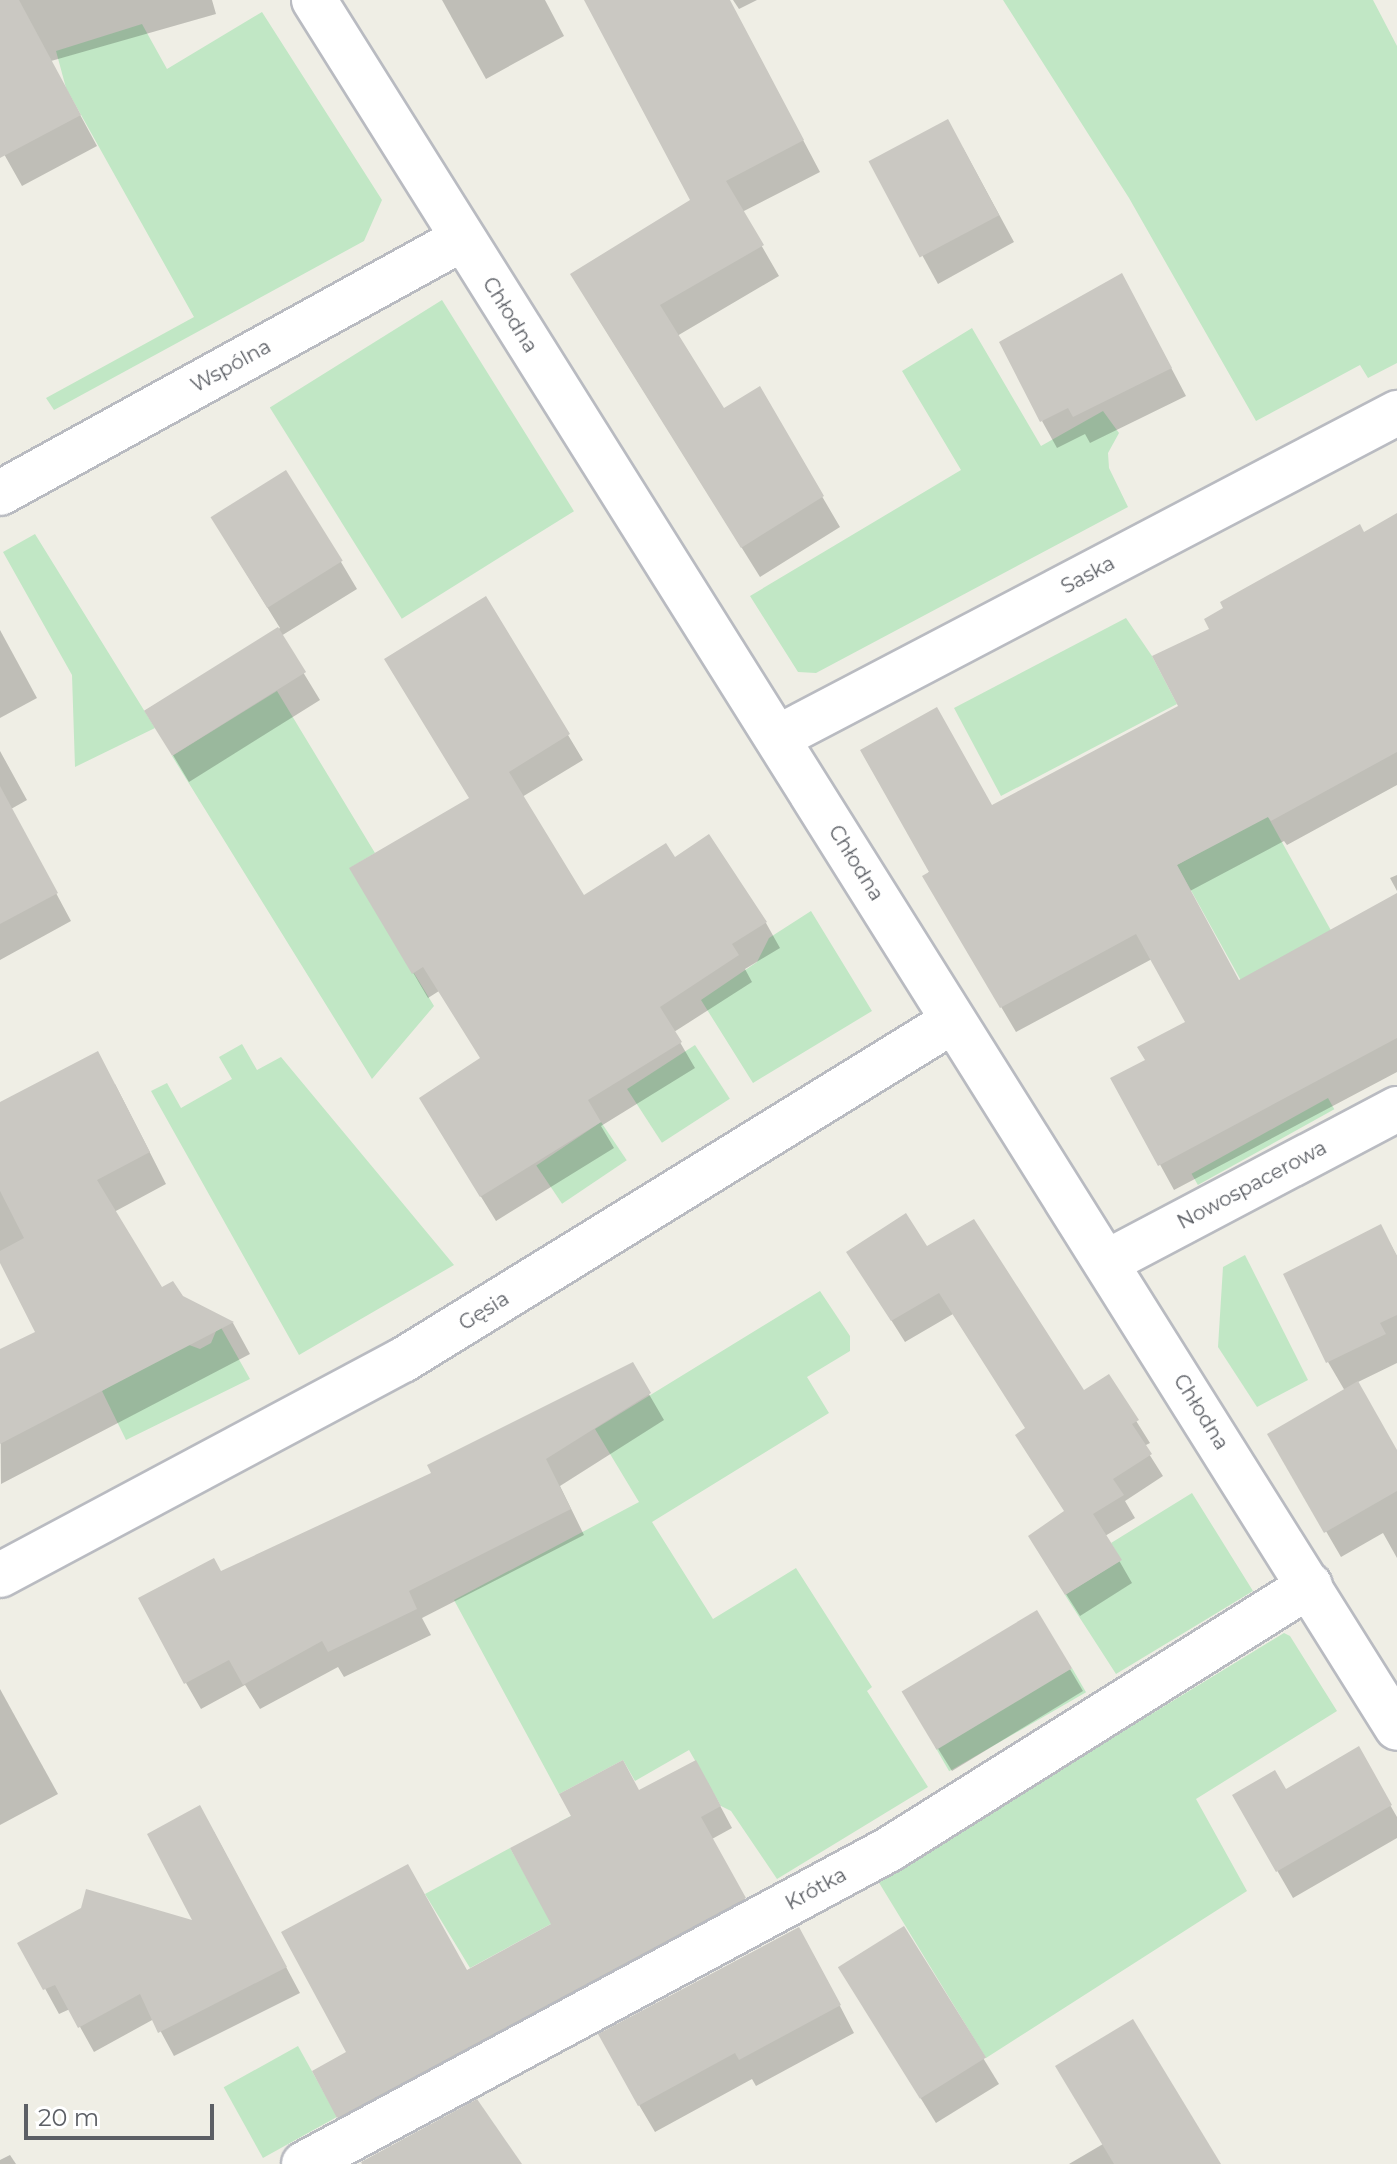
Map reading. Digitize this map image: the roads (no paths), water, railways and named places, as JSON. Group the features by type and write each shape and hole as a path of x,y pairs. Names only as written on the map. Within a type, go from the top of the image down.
{"street":[{"name":"Chłodna","path":"314,0 779,737 953,1021 1397,1728"},
{"name":"Wspólna","path":"0,493 462,239"},
{"name":"Saska","path":"779,737 1397,413"},
{"name":"Gęsia","path":"0,1575 403,1360 953,1021"},
{"name":"Nowospacerowa","path":"1107,1262 1397,1109"},
{"name":"Krótka","path":"304,2164 888,1850 1310,1585"}]}
